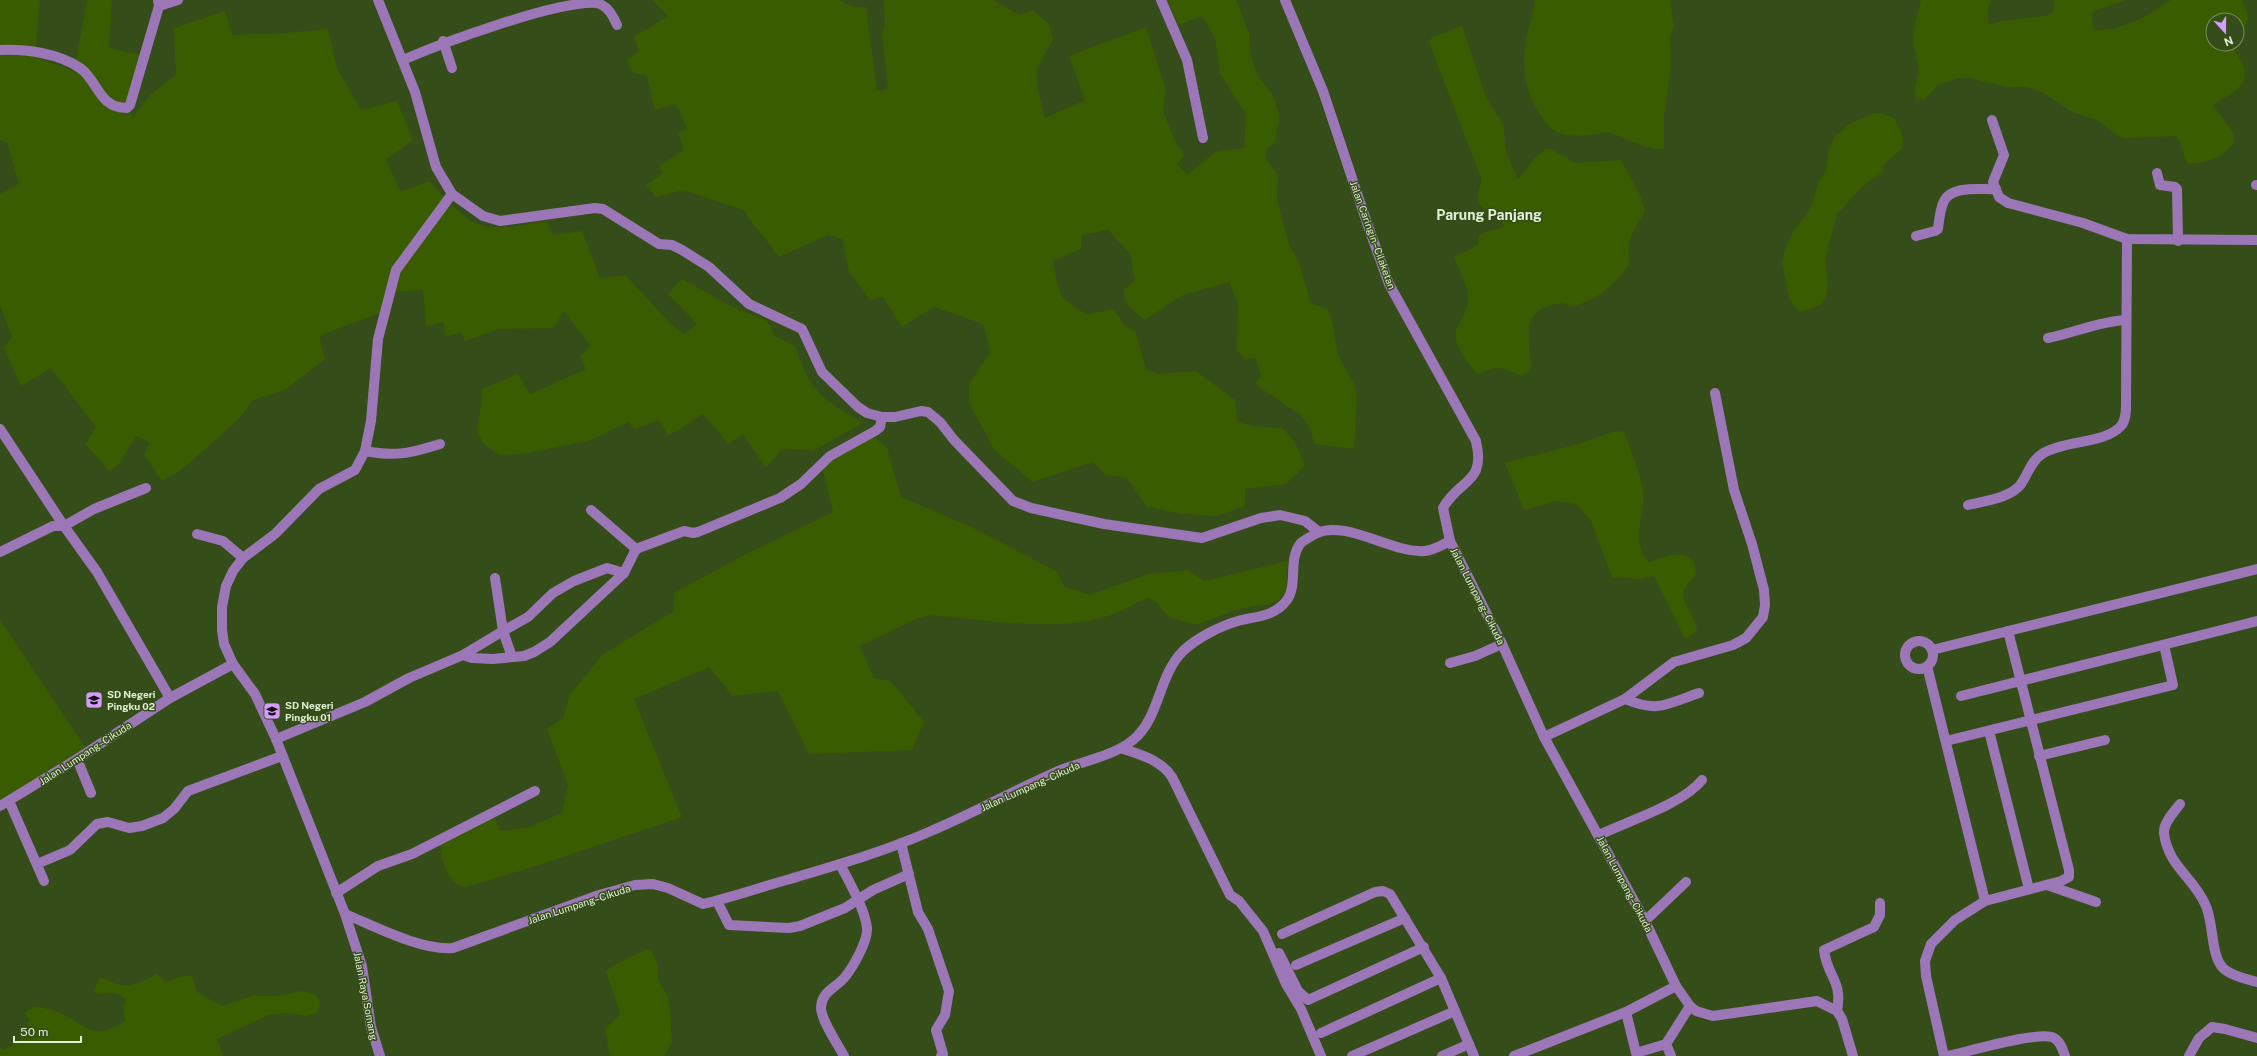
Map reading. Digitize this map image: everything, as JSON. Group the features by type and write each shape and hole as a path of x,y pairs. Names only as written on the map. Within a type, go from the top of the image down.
{"street":[{"path":"0,50 40,52 65,60 81,68 106,101 127,108 130,105 158,3 178,0"},
{"path":"378,0 415,92 436,167 452,194 483,216 500,221 595,208 610,212 636,231 659,244 672,245 682,250 709,268 749,304 802,329 822,372 858,407 867,413 882,417 895,417 921,411 928,412 940,422 954,440 1013,501 1031,508 1104,524 1202,538 1261,518 1280,515 1305,521 1319,532"},
{"path":"1161,0 1188,60 1203,138"},
{"name":"Jalan Caringin–Cilaketan","path":"1286,0 1323,91 1366,223 1389,284 1476,441 1479,454 1477,471 1447,500 1443,508 1450,541"},
{"path":"402,60 443,41 492,23 548,7 574,2 598,3 612,15 617,25"},
{"path":"443,41 452,68"},
{"path":"1992,120 2004,155 1995,173 1993,182 1999,197 2008,203 2083,223 2127,239 2178,241 2257,240"},
{"path":"2157,173 2160,185 2175,187 2177,189 2178,241"},
{"path":"1916,236 1935,232 1938,229 1944,201 1950,194 1957,191 1996,190"},
{"path":"345,914 276,739 255,694 233,664 224,644 222,607 226,586 233,570 243,558 275,534 319,489 355,470 366,451 371,422 378,339 396,270 452,194"},
{"path":"1968,505 2004,495 2014,490 2020,485 2034,461 2049,450 2102,437 2121,426 2125,418 2126,405 2127,239"},
{"path":"2048,338 2068,334 2115,320 2126,320"},
{"path":"1544,737 1625,699 1674,662 1733,645 1746,638 1762,617 1765,605 1764,590 1752,544 1734,490 1715,393"},
{"path":"463,655 472,658 512,657 534,652 550,642 624,573 636,549 684,531 693,533 698,532 780,498 801,484 830,456 880,427 882,417"},
{"path":"0,429 64,526 98,572 170,698"},
{"path":"366,451 389,456 411,453 440,444"},
{"path":"0,552 53,526 64,526 94,509 146,488"},
{"path":"591,510 636,549"},
{"name":"Jalan Lumpang–Cikuda","path":"345,914 397,936 443,949 453,948 599,895 635,885 653,884 668,888 703,904 840,864 901,843 932,831 1058,771 1121,748 1133,741 1147,726 1164,680 1183,651 1198,640 1237,621 1263,617 1273,612 1288,600 1292,585 1295,557 1300,543 1319,532 1342,531 1410,550 1425,551 1450,541 1502,644 1544,737 1599,834 1645,922 1676,986 1690,1006 1701,1013 1713,1016 1817,1001 1837,1011"},
{"path":"197,534 223,541 243,558"},
{"path":"276,739 359,705 409,678 463,655 503,630 528,617 553,593 574,581 607,568 624,573"},
{"path":"1932,650 2257,569"},
{"path":"495,578 503,630 512,657"},
{"path":"1961,696 2257,622"},
{"path":"1944,1056 1925,960 1931,944 1955,920 1985,900 2047,885 2069,877 2069,870 2008,631"},
{"path":"1918,641 1927,644 1932,650 1932,659 1927,666 1922,668 1913,668 1906,661 1905,652 1910,644 1918,641"},
{"path":"1450,663 1475,656 1502,644"},
{"path":"1946,741 2173,685 2164,645"},
{"name":"Jalan Lumpang–Cikuda","path":"4,803 77,759 170,698 233,664"},
{"path":"1927,666 1985,900"},
{"path":"1625,699 1643,706 1651,707 1663,706 1699,693"},
{"path":"1989,730 2029,889"},
{"path":"2040,756 2105,740"},
{"path":"1121,748 1155,760 1166,768 1230,895 1239,902 1263,931 1272,938 1298,992 1308,1000 1424,947"},
{"path":"37,864 70,850 97,824 108,822 129,828 142,826 163,818 174,810 188,791 282,756"},
{"path":"77,759 91,793"},
{"path":"1599,834 1683,797 1696,789 1702,780"},
{"path":"336,893 378,866 412,854 535,791"},
{"path":"4,803 37,864 44,881"},
{"path":"2180,804 2166,824 2164,832 2176,865 2196,888 2206,904 2218,958 2222,967 2227,972 2257,982"},
{"path":"901,843 918,912 928,929 948,991 945,1015 936,1030 943,1054 941,1056"},
{"path":"840,864 862,909 867,928 866,939 845,977 823,997 821,1008 844,1056"},
{"path":"717,901 728,925 789,928 824,918 909,874"},
{"path":"1645,922 1686,882"},
{"path":"2047,885 2096,902"},
{"path":"1282,934 1375,892 1383,891 1390,894 1424,947 1441,978 1474,1056"},
{"path":"1853,1056 1842,1019 1837,1011 1839,990 1825,957 1824,950 1874,927 1880,915 1880,903"},
{"name":"Jalan Raya Somang","path":"345,914 362,966 371,1026 380,1056"},
{"path":"1296,965 1405,918"},
{"path":"1263,931 1286,984 1301,1009 1321,1056"},
{"path":"1321,1033 1441,978"},
{"path":"1514,1056 1626,1012 1676,986"},
{"path":"1626,1012 1636,1053 1666,1044 1690,1006"},
{"path":"1352,1056 1455,1011"},
{"path":"2189,1056 2199,1038 2212,1027 2257,1038"},
{"path":"1948,1056 2030,1036 2046,1035 2054,1037 2059,1042 2065,1056"},
{"path":"1442,1056 1469,1044"},
{"path":"1666,1044 1671,1056"}],"green space":[{"path":"0,0 40,0 35,57 74,71 87,0 112,0 109,48 141,55 128,110 133,117 150,95 176,75 174,28 225,11 232,35 285,33 328,29 337,68 361,110 397,101 413,140 386,160 401,192 429,181 460,212 467,218 480,225 488,227 504,227 547,221 553,235 582,231 600,278 625,275 673,326 684,334 697,324 668,294 682,279 733,307 767,321 775,336 795,346 807,375 819,393 837,407 863,423 813,451 791,449 781,450 766,468 743,434 729,444 703,414 668,436 659,420 634,429 628,422 592,440 522,454 500,455 485,445 477,432 482,397 481,389 518,374 530,394 586,369 580,357 590,346 564,311 553,328 499,329 465,341 461,332 446,337 443,322 426,326 423,290 389,292 382,312 319,336 325,359 285,390 253,400 239,419 180,471 162,481 144,455 149,442 136,436 120,463 109,471 86,444 96,427 51,368 21,386 4,348 12,337 0,305 0,194 19,184 7,142 0,140"},
{"path":"652,0 840,0 855,7 866,7 877,91 888,89 882,34 885,25 884,0 993,0 1019,15 1032,10 1049,24 1053,39 1037,69 1038,90 1045,118 1085,100 1069,56 1146,27 1166,90 1163,111 1174,139 1185,155 1177,164 1187,175 1215,152 1244,148 1246,115 1220,73 1215,38 1202,16 1178,25 1168,0 1236,0 1249,33 1250,52 1258,77 1272,93 1280,116 1275,142 1268,147 1265,157 1278,176 1277,199 1289,245 1298,260 1311,303 1328,310 1332,321 1338,355 1355,386 1357,397 1354,449 1314,444 1310,427 1300,415 1255,384 1261,375 1255,357 1245,360 1237,350 1238,304 1229,282 1183,295 1145,320 1127,305 1123,290 1135,281 1130,254 1108,230 1081,235 1081,249 1053,261 1058,287 1062,297 1075,308 1088,314 1114,309 1125,326 1135,330 1146,369 1158,374 1196,371 1235,400 1238,422 1253,426 1282,428 1295,442 1305,466 1286,484 1245,489 1245,506 1217,516 1184,514 1147,507 1127,478 1106,475 1093,462 1032,482 994,449 969,403 969,385 990,352 983,324 934,307 902,327 883,297 870,300 849,272 842,239 828,235 779,257 743,210 683,190 656,197 646,185 662,174 659,166 684,150 678,133 687,128 676,104 655,110 647,76 632,72 627,61 639,51 634,37 668,16"},
{"path":"1535,0 1670,0 1674,27 1670,36 1671,66 1664,117 1664,148 1652,149 1608,133 1584,136 1563,134 1559,133 1547,124 1533,102 1527,84 1524,65 1525,45"},
{"path":"1921,0 1991,0 1988,8 1989,25 2001,21 2049,15 2053,12 2054,0 2125,0 2092,13 2092,22 2095,30 2113,29 2139,20 2171,0 2242,0 2249,18 2245,25 2245,12 2205,12 2205,52 2235,52 2244,67 2245,75 2239,87 2233,93 2213,105 2232,131 2235,141 2226,152 2220,156 2208,161 2188,164 2180,142 2176,136 2128,138 2117,136 2098,120 2072,112 2042,92 2026,87 2006,87 1970,78 1958,78 1938,85 1924,99 1916,100 1914,91 1919,70 1913,43 1914,29"},
{"path":"1462,26 1486,97 1504,126 1505,148 1518,180 1535,157 1546,149 1551,149 1576,163 1621,160 1640,195 1645,211 1630,241 1630,261 1613,284 1597,296 1579,305 1570,307 1564,303 1550,306 1540,310 1533,316 1529,333 1531,367 1526,374 1521,376 1509,370 1499,368 1477,374 1465,359 1456,340 1457,328 1466,310 1468,297 1454,257 1478,245 1479,236 1482,233 1505,227 1499,219 1483,208 1478,200 1481,178 1429,42 1432,37"},
{"path":"1874,113 1880,113 1894,118 1903,137 1902,149 1885,163 1882,173 1866,183 1837,214 1825,260 1828,286 1826,297 1820,305 1804,311 1798,311 1789,298 1782,263 1785,249 1794,230 1807,214 1813,202 1818,182 1826,171 1828,154 1834,137 1851,123"},
{"path":"1624,431 1642,483 1643,500 1639,536 1643,554 1649,562 1672,555 1686,556 1691,559 1695,565 1696,575 1688,583 1684,590 1684,597 1685,603 1695,622 1697,631 1685,639 1654,576 1639,579 1612,577 1591,521 1576,504 1556,501 1524,510 1505,463 1578,444 1612,432"},
{"path":"869,433 887,448 901,497 971,527 1056,571 1065,587 1090,595 1149,574 1188,570 1204,581 1288,561 1286,588 1280,599 1270,604 1238,609 1196,625 1171,618 1157,602 1147,598 1105,617 1064,624 1019,624 932,615 918,618 860,646 874,679 890,680 924,722 912,750 809,754 778,691 732,696 710,667 634,699 682,817 536,866 466,887 453,882 443,861 440,850 441,840 470,826 495,818 500,831 527,828 562,813 568,785 547,729 563,718 570,694 602,655 674,611 674,593 748,553 833,512 821,462"},
{"path":"0,620 85,747 0,805"},
{"path":"647,949 651,950 658,966 658,980 667,995 670,1007 672,1043 664,1056 610,1056 605,1029 620,1015 620,1012 606,972 618,963"},
{"path":"157,974 166,982 181,976 192,976 197,992 222,1006 252,996 275,996 301,991 315,994 321,1003 317,1013 306,1016 288,1013 269,1015 217,1039 223,1056 0,1056 0,1047 3,1050 8,1048 17,1042 23,1035 29,1019 24,1013 34,1006 58,1012 90,1030 104,1031 125,1021 123,1007 126,1001 118,994 102,994 94,992 99,978 117,984 128,985 138,983"}],"place":[{"name":"SD Negeri Pingku 02","path":"94,700"},
{"name":"SD Negeri Pingku 01","path":"272,711"}],"district":[{"name":"Parung Panjang","path":"1489,215"}]}
